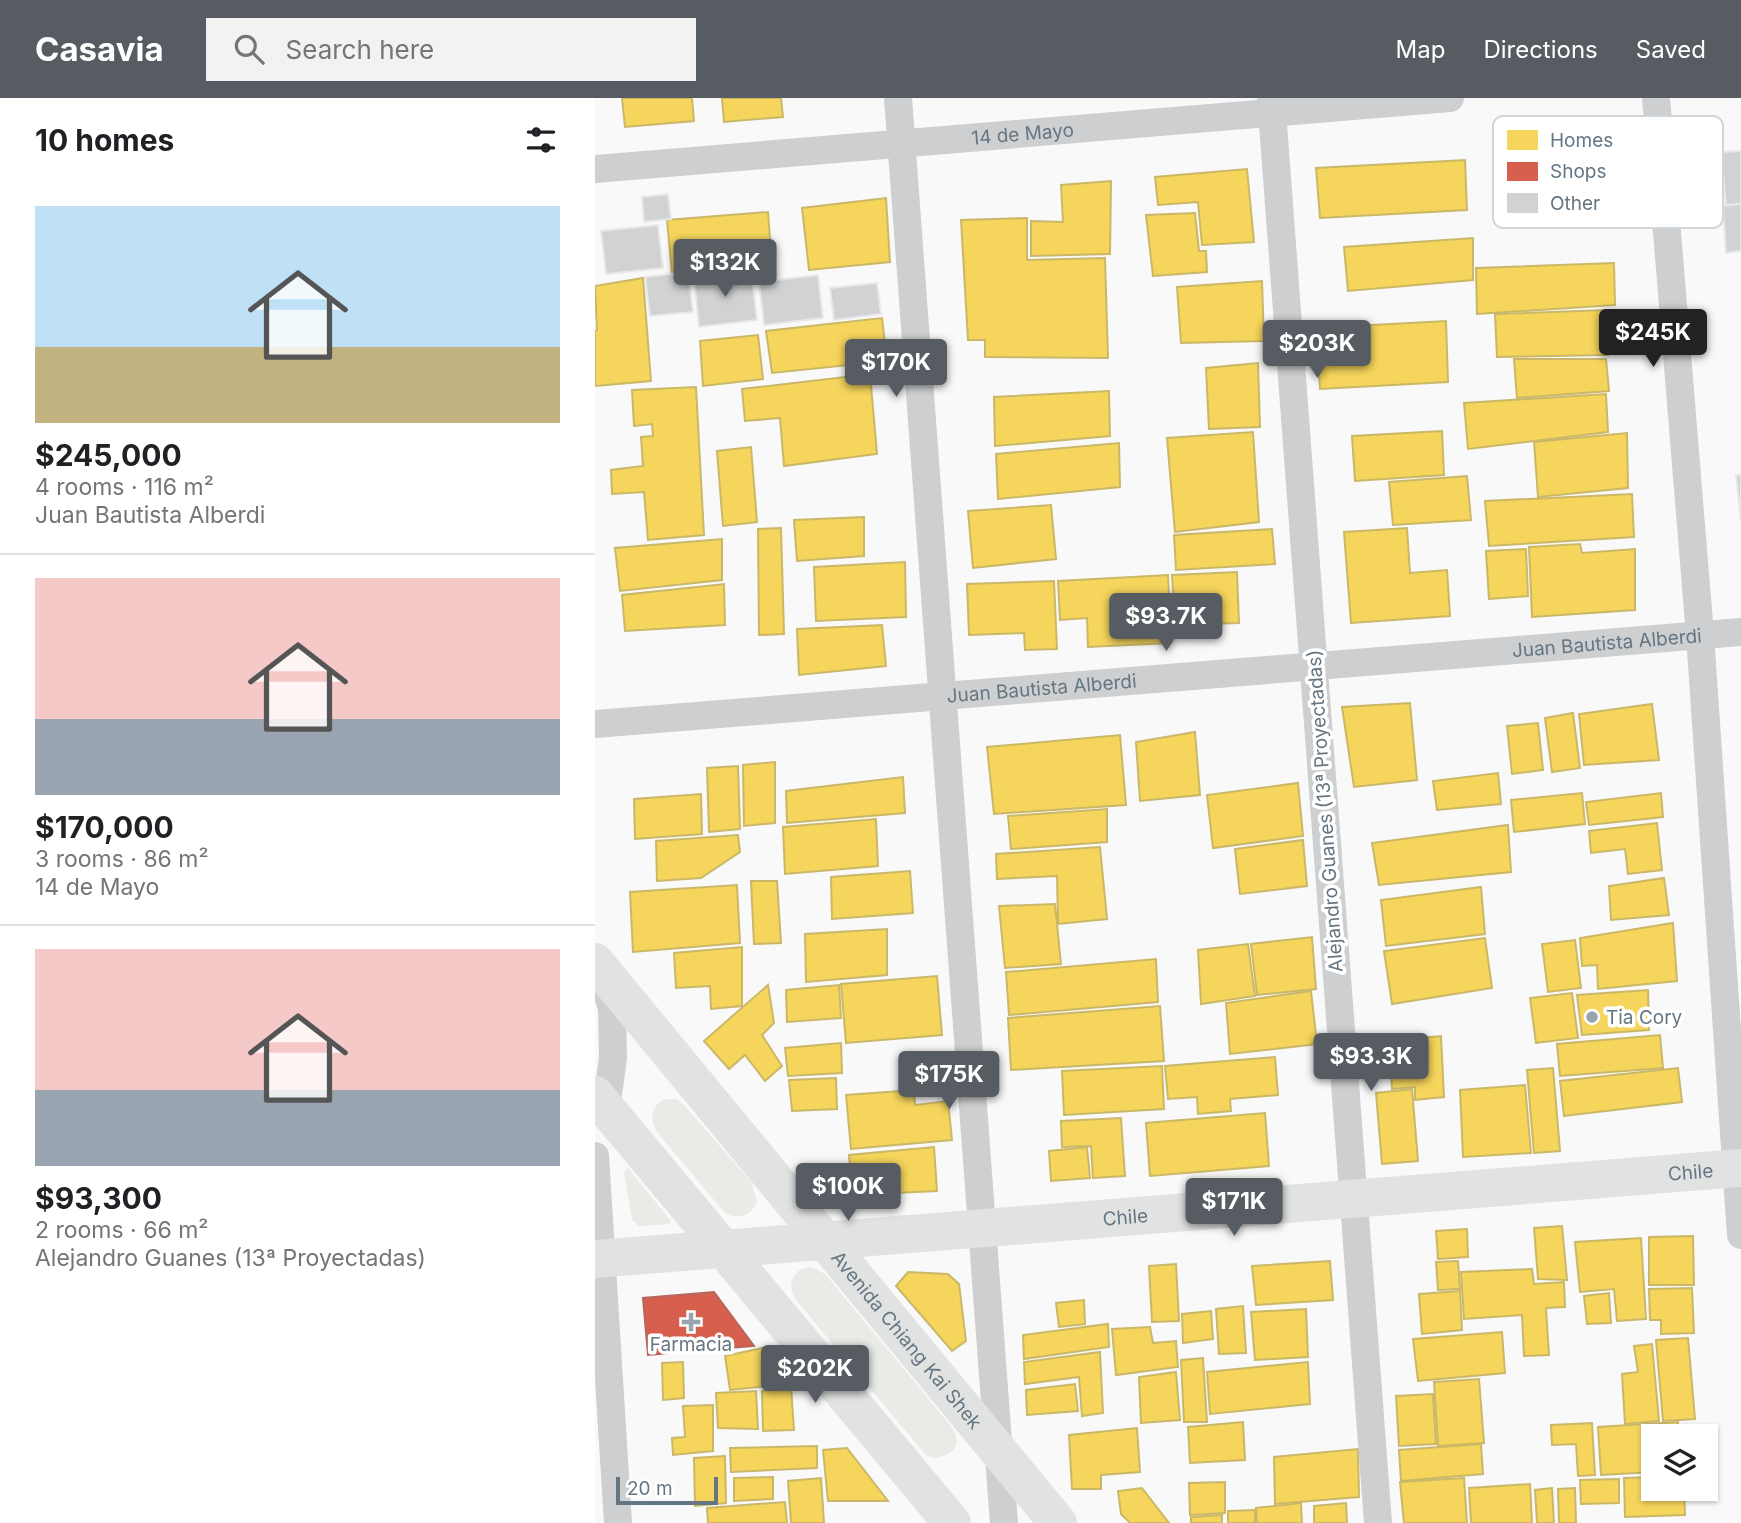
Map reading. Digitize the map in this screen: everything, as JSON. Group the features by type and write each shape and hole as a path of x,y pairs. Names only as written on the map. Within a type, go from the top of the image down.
{"street":[{"path":"898,98 1005,1523"},
{"name":"14 de Mayo","path":"595,169 902,143 1272,105 1450,98"},
{"path":"1656,98 1657,116"},
{"name":"Alejandro Guanes (13ª Proyectadas)","path":"1272,105 1378,1523"},
{"path":"1667,228 1700,635 1739,1168 1741,1235"},
{"name":"Juan Bautista Alberdi","path":"595,724 1741,632"},
{"path":"596,963 612,1008 613,1058 601,1102 952,1523"},
{"name":"Avenida Chiang Kai Shek","path":"596,963 1058,1523"},
{"path":"595,1156 598,1259 618,1523"},
{"name":"Chile","path":"598,1259 1739,1168"}],"shaded area":[{"path":"666,1099 677,1099 685,1106 752,1183 757,1202 748,1213 735,1216 725,1213 657,1132 653,1122 654,1109"},
{"path":"627,1167 671,1221 669,1224 639,1226 632,1220 624,1173"},
{"path":"811,1267 825,1274 951,1426 956,1445 950,1453 932,1458 925,1454 796,1300 791,1287 792,1279 801,1269"}],"building: Homes":[{"path":"622,98 692,98 694,121 625,127"},
{"path":"722,98 781,98 783,117 724,122"},
{"path":"1465,160 1467,210 1320,218 1316,168"},
{"path":"1247,169 1254,242 1202,245 1198,202 1158,205 1155,177"},
{"path":"1111,181 1110,254 1031,256 1031,221 1063,222 1061,185"},
{"path":"886,198 890,262 809,270 802,208"},
{"path":"768,212 772,266 672,274 667,220"},
{"path":"1195,213 1199,251 1206,251 1207,272 1153,276 1146,215"},
{"path":"1027,218 1027,260 1105,258 1108,358 985,357 985,340 968,340 961,220"},
{"path":"1473,238 1473,280 1348,291 1344,247"},
{"path":"1614,263 1615,305 1477,314 1476,268"},
{"path":"643,278 651,381 595,386 595,286"},
{"path":"1262,281 1264,341 1181,343 1177,287"},
{"path":"1606,310 1608,355 1497,357 1495,314"},
{"path":"882,318 887,361 772,373 766,331"},
{"path":"1446,321 1448,382 1320,389 1316,328"},
{"path":"758,335 763,379 703,386 700,341"},
{"path":"1514,359 1606,359 1609,391 1517,398"},
{"path":"1258,363 1260,427 1209,429 1206,368"},
{"path":"870,374 877,454 784,466 780,418 745,421 742,389"},
{"path":"696,387 704,535 648,540 644,492 612,494 611,470 643,466 641,437 653,436 652,424 634,426 632,390"},
{"path":"1109,391 1110,436 995,446 994,397"},
{"path":"1606,394 1608,432 1468,449 1464,403"},
{"path":"1442,431 1444,475 1355,481 1352,436"},
{"path":"1253,432 1259,522 1175,532 1167,438"},
{"path":"1627,433 1628,488 1538,497 1534,442"},
{"path":"1119,443 1120,487 998,499 996,454"},
{"path":"751,447 757,522 723,526 717,451"},
{"path":"1467,476 1471,520 1393,525 1389,482"},
{"path":"1632,494 1634,537 1489,546 1485,501"},
{"path":"1051,505 1056,559 973,568 968,511"},
{"path":"864,517 864,556 797,561 794,520"},
{"path":"781,528 784,634 759,635 758,529"},
{"path":"1407,528 1410,573 1447,570 1450,616 1351,623 1344,532"},
{"path":"1272,529 1275,564 1176,570 1174,535"},
{"path":"722,539 722,580 620,591 615,548"},
{"path":"1580,544 1582,553 1635,549 1635,610 1532,617 1529,547"},
{"path":"1526,549 1528,596 1489,599 1486,551"},
{"path":"905,562 906,617 816,621 814,567"},
{"path":"1237,572 1239,623 1175,625 1172,575"},
{"path":"1168,575 1171,643 1088,647 1087,618 1060,620 1058,581"},
{"path":"1054,581 1057,649 1025,650 1024,633 969,635 967,584"},
{"path":"724,584 725,625 625,631 622,595"},
{"path":"882,625 886,666 799,675 797,629"},
{"path":"1410,703 1417,780 1354,787 1342,707"},
{"path":"1652,704 1659,760 1584,765 1579,714"},
{"path":"1573,713 1580,768 1552,772 1545,718"},
{"path":"1538,723 1543,770 1512,774 1507,726"},
{"path":"1195,732 1200,795 1140,801 1136,742"},
{"path":"1120,735 1126,805 994,814 987,747"},
{"path":"775,762 775,823 744,826 743,765"},
{"path":"738,766 740,829 709,832 707,768"},
{"path":"1498,773 1501,804 1437,810 1433,781"},
{"path":"903,777 905,813 787,823 786,791"},
{"path":"1298,783 1303,836 1213,848 1207,795"},
{"path":"1582,793 1585,824 1514,832 1511,800"},
{"path":"1661,793 1663,817 1589,825 1586,802"},
{"path":"701,794 702,834 635,839 634,799"},
{"path":"1107,809 1107,842 1011,849 1008,816"},
{"path":"876,819 878,866 785,874 783,827"},
{"path":"1657,823 1662,870 1628,874 1625,849 1591,853 1589,831"},
{"path":"1508,825 1511,872 1379,885 1372,843"},
{"path":"738,835 740,852 701,878 657,881 656,841"},
{"path":"1303,840 1307,886 1240,894 1235,849"},
{"path":"1100,847 1107,919 1058,924 1057,876 997,879 996,854"},
{"path":"910,871 913,913 832,919 831,877"},
{"path":"1664,878 1669,915 1611,920 1609,886"},
{"path":"751,881 777,881 781,943 754,944"},
{"path":"737,885 740,943 633,952 630,892"},
{"path":"1481,887 1485,934 1386,946 1381,900"},
{"path":"1055,904 1061,964 1005,968 999,906"},
{"path":"1673,923 1677,981 1598,989 1597,965 1582,966 1580,938"},
{"path":"887,929 887,975 806,982 805,934"},
{"path":"1312,937 1316,989 1257,995 1251,944"},
{"path":"1485,938 1492,988 1392,1004 1384,951"},
{"path":"1575,940 1581,988 1548,992 1542,944"},
{"path":"1248,944 1255,996 1201,1004 1198,950"},
{"path":"742,947 742,1006 711,1009 710,986 676,988 674,953"},
{"path":"1156,959 1158,1002 1009,1015 1006,972"},
{"path":"937,976 942,1035 846,1043 841,984"},
{"path":"768,985 774,1023 762,1035 782,1066 765,1081 745,1055 729,1069 704,1041"},
{"path":"839,985 841,1018 787,1022 786,990"},
{"path":"1648,990 1649,1030 1582,1035 1577,995"},
{"path":"1311,991 1317,1044 1230,1054 1226,1003"},
{"path":"1572,993 1578,1038 1536,1043 1530,998"},
{"path":"1160,1006 1164,1061 1011,1070 1008,1018"},
{"path":"1660,1035 1663,1068 1560,1076 1557,1044"},
{"path":"1441,1036 1444,1097 1415,1100 1415,1087 1392,1089 1389,1041"},
{"path":"841,1043 842,1073 788,1076 785,1048"},
{"path":"1275,1057 1278,1095 1230,1099 1231,1111 1198,1114 1197,1097 1168,1099 1165,1066"},
{"path":"1162,1066 1164,1109 1064,1115 1062,1071"},
{"path":"1553,1068 1560,1151 1534,1153 1527,1070"},
{"path":"1678,1068 1682,1102 1564,1116 1560,1081"},
{"path":"836,1078 837,1109 792,1111 789,1080"},
{"path":"1525,1085 1531,1153 1463,1157 1460,1090"},
{"path":"1412,1089 1418,1161 1382,1164 1376,1093"},
{"path":"914,1090 915,1105 948,1101 952,1140 851,1149 846,1095"},
{"path":"1265,1113 1269,1166 1150,1176 1146,1123"},
{"path":"1121,1118 1125,1176 1093,1178 1091,1146 1062,1147 1061,1121"},
{"path":"934,1147 937,1191 852,1195 849,1155"},
{"path":"1087,1147 1090,1178 1051,1181 1049,1151"},
{"path":"1562,1226 1567,1280 1538,1279 1534,1228"},
{"path":"1467,1229 1468,1257 1438,1259 1436,1231"},
{"path":"1693,1236 1694,1285 1649,1285 1649,1237"},
{"path":"1641,1238 1646,1319 1617,1321 1614,1289 1580,1292 1575,1242"},
{"path":"1330,1261 1333,1300 1256,1305 1252,1266"},
{"path":"1458,1261 1460,1289 1438,1290 1436,1262"},
{"path":"1176,1264 1179,1321 1152,1322 1149,1266"},
{"path":"1532,1269 1534,1284 1564,1282 1565,1307 1546,1308 1549,1355 1524,1356 1522,1315 1464,1319 1461,1272"},
{"path":"908,1272 948,1274 959,1284 966,1341 952,1351 896,1286"},
{"path":"1692,1288 1694,1333 1661,1334 1661,1320 1650,1320 1649,1289"},
{"path":"1460,1291 1462,1330 1422,1334 1419,1294"},
{"path":"1609,1293 1611,1323 1587,1324 1584,1296"},
{"path":"1084,1300 1085,1324 1059,1327 1056,1303"},
{"path":"1243,1306 1246,1353 1219,1354 1216,1309"},
{"path":"1306,1309 1308,1357 1255,1360 1251,1312"},
{"path":"1211,1311 1213,1339 1183,1343 1182,1314"},
{"path":"1108,1324 1109,1347 1024,1359 1023,1335"},
{"path":"1150,1327 1153,1343 1176,1341 1178,1367 1116,1375 1112,1329"},
{"path":"1502,1332 1505,1373 1418,1381 1413,1339"},
{"path":"1688,1338 1695,1419 1663,1421 1656,1340"},
{"path":"1652,1344 1659,1421 1625,1424 1622,1374 1638,1372 1634,1346"},
{"path":"767,1347 797,1383 730,1390 725,1356"},
{"path":"1100,1352 1103,1413 1082,1416 1079,1377 1025,1384 1024,1362"},
{"path":"1203,1358 1207,1422 1184,1422 1181,1360"},
{"path":"683,1362 684,1398 663,1400 662,1363"},
{"path":"1308,1362 1310,1404 1210,1414 1207,1372"},
{"path":"1176,1372 1180,1420 1141,1423 1139,1377"},
{"path":"1479,1379 1484,1443 1438,1446 1434,1382"},
{"path":"1075,1384 1078,1411 1027,1415 1026,1390"},
{"path":"791,1386 794,1430 763,1431 762,1391"},
{"path":"756,1391 758,1429 718,1428 716,1393"},
{"path":"1433,1394 1436,1444 1399,1446 1396,1396"},
{"path":"713,1405 713,1451 673,1455 672,1438 685,1437 683,1406"},
{"path":"1243,1422 1245,1460 1190,1463 1188,1427"},
{"path":"1678,1422 1678,1424 1646,1424"},
{"path":"1592,1423 1595,1475 1578,1476 1576,1444 1552,1445 1551,1425"},
{"path":"1641,1424 1641,1473 1601,1475 1598,1427"},
{"path":"1137,1428 1140,1472 1101,1475 1101,1489 1072,1489 1069,1435"},
{"path":"1481,1444 1483,1474 1401,1481 1399,1450"},
{"path":"817,1446 817,1468 731,1472 730,1448"},
{"path":"847,1448 888,1501 828,1501 823,1450"},
{"path":"1358,1449 1359,1497 1275,1504 1274,1457"},
{"path":"725,1456 726,1503 695,1506 694,1458"},
{"path":"773,1477 773,1499 734,1501 734,1478"},
{"path":"1641,1477 1641,1501 1684,1501 1685,1515 1625,1517 1624,1478"},
{"path":"821,1478 824,1523 791,1523 788,1481"},
{"path":"1464,1478 1467,1523 1404,1523 1400,1482"},
{"path":"1619,1479 1619,1503 1581,1504 1580,1480"},
{"path":"1225,1482 1225,1513 1190,1515 1189,1483"},
{"path":"1530,1484 1532,1523 1471,1523 1469,1488"},
{"path":"1142,1488 1169,1523 1130,1523 1121,1514 1118,1491"},
{"path":"1552,1488 1554,1523 1537,1523 1535,1490"},
{"path":"1575,1488 1576,1523 1559,1523 1558,1489"},
{"path":"785,1502 787,1523 708,1523 707,1508"},
{"path":"1301,1503 1302,1523 1257,1523 1256,1508"},
{"path":"1346,1503 1347,1523 1314,1523 1314,1506"},
{"path":"1255,1510 1255,1523 1228,1523 1228,1511"},
{"path":"1222,1515 1222,1523 1191,1523 1191,1517"}],"building: Shops":[{"name":"Farmacia","path":"714,1292 754,1346 648,1355 643,1298"}],"building: Other":[{"path":"1741,151 1741,204 1726,205 1723,152"},
{"path":"668,194 671,219 644,222 642,197"},
{"path":"1741,204 1741,251 1726,253 1723,206"},
{"path":"658,225 663,268 606,274 601,231"},
{"path":"751,271 757,320 699,327 694,277"},
{"path":"688,272 693,312 650,316 645,277"},
{"path":"818,275 823,318 764,325 759,282"},
{"path":"877,283 881,314 834,320 830,288"},
{"path":"1736,475 1741,475 1741,521"}],"place":[{"name":"Tia Cory","path":"1592,1017"},
{"name":"Farmacia","path":"691,1322"}]}
